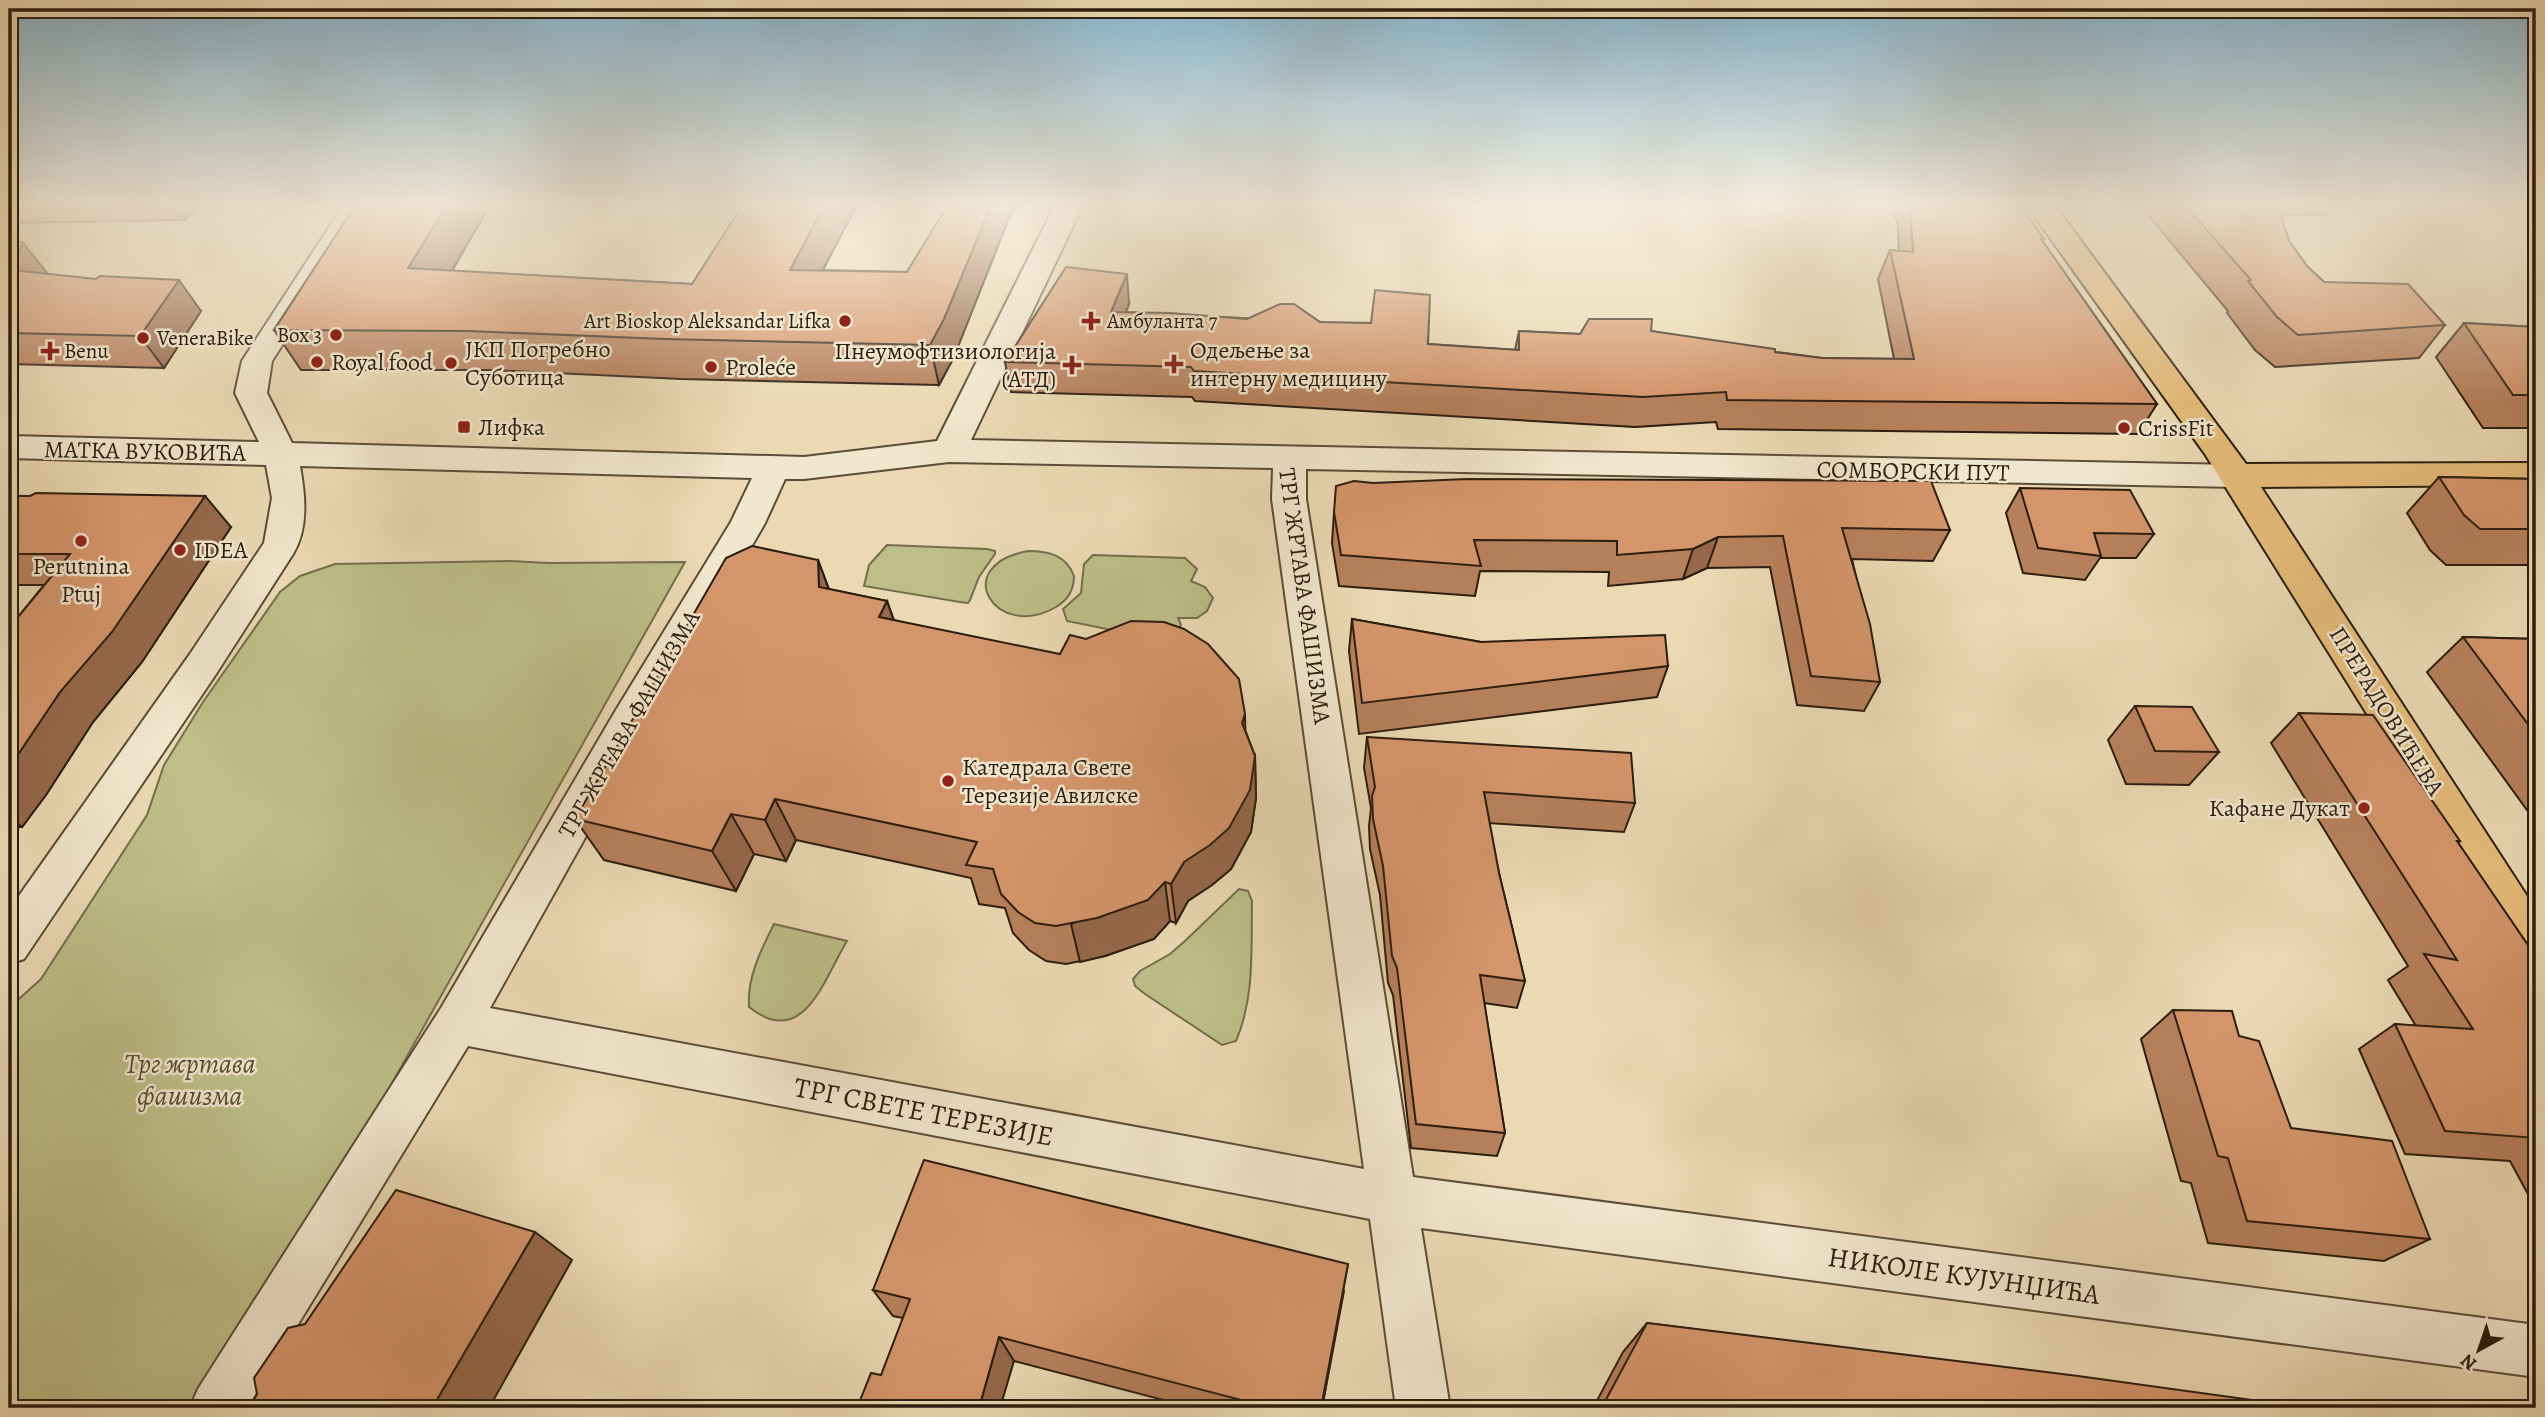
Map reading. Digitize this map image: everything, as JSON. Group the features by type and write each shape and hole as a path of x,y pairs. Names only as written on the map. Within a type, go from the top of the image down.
{"main road":[{"name":"ПРЕРАДОВИЋЕВА","path":"2087,269 2237,476 2536,947"},
{"name":"СОМБОРСКИ ПУТ","path":"2237,476 2536,474"}],"street":[{"path":"9,945 203,664 281,545 289,498 281,454 251,393 257,361 316,269"},
{"path":"948,452 1038,269"},
{"name":"МАТКА ВУКОВИЋА","path":"9,447 281,454"},
{"name":"ТРГ ЖРТАВА ФАШИЗМА","path":"281,454 804,468 948,452 1290,458 1289,499 1423,1408"},
{"name":"СОМБОРСКИ ПУТ","path":"1290,458 2237,476"},
{"name":"ТРГ ЖРТАВА ФАШИЗМА","path":"217,1408 457,1023 630,721 748,523 774,467"},
{"name":"ТРГ СВЕТЕ ТЕРЕЗИЈЕ","path":"457,1023 1392,1199"},
{"name":"НИКОЛЕ КУЈУНЏИЋА","path":"1392,1199 2536,1351"}],"green space":[{"path":"887,545 987,549 995,551 995,554 979,577 968,603 864,586 869,565"},
{"path":"1028,551 1050,553 1061,559 1071,569 1074,576 1073,586 1067,598 1056,607 1034,615 1015,615 1000,609 989,598 986,585 990,571 1004,559"},
{"path":"1093,555 1185,558 1197,569 1191,581 1205,587 1213,598 1207,611 1197,618 1178,618 1181,625 1177,631 1136,635 1067,621 1063,609 1081,593 1084,564"},
{"name":"Трг жртава фашизма","path":"685,562 319,1213 188,1408 9,1408 9,1008 41,979 147,815 164,765 203,702 280,592 300,576 335,564"},
{"path":"1239,889 1248,891 1252,901 1249,990 1236,1041 1222,1045 1145,994 1135,986 1133,979 1140,971 1170,954"},
{"path":"774,924 847,941 810,1004 798,1015 784,1020 768,1018 749,1007 753,974"}],"building":[{"path":"9,269 96,279 100,276 179,280 140,336 9,333"},
{"path":"314,269 428,269 692,284 702,269 907,272 909,269 965,269 930,345 468,331 274,330"},
{"path":"1065,269 1127,274 1111,312 1247,319 1280,304 1294,304 1320,322 1371,323 1375,290 1430,295 1428,344 1519,350 1519,331 1580,334 1589,319 1652,319 1651,331 1775,349 1775,352 1822,358 1914,359 1894,269 2062,269 2157,404 1727,400 1726,392 1643,397 1194,371 1191,367 1005,362"},
{"path":"2241,269 2310,269 2324,282 2408,284 2445,325 2298,335 2277,317 2248,281 2251,280"},
{"path":"2464,323 2536,327 2536,395 2513,395"},
{"path":"2439,477 2536,479 2536,529 2480,529 2464,515"},
{"path":"1467,479 1931,481 1950,530 1842,528 1870,624 1880,682 1811,676 1783,536 1718,537 1693,549 1617,555 1617,541 1474,540 1481,566 1341,555 1334,512 1336,486 1354,481 1373,483"},
{"path":"2020,488 2130,490 2154,534 2094,533 2101,556 2038,548"},
{"path":"36,493 205,496 112,632 60,692 9,768 9,628 70,554 9,554 9,496 30,496"},
{"name":"Катедрала Свете Терезије Авилске","path":"752,546 818,560 819,587 887,601 879,617 1060,654 1070,635 1086,639 1131,621 1164,622 1184,629 1208,644 1239,679 1245,714 1242,723 1255,756 1250,790 1229,828 1210,845 1184,862 1171,884 1165,882 1148,900 1097,918 1056,926 1035,923 1018,912 1001,894 993,869 966,865 977,842 775,799 765,820 731,814 712,851 575,819 726,558"},
{"path":"1352,619 1481,642 1665,635 1668,666 1362,703"},
{"path":"2463,637 2536,639 2536,735"},
{"path":"2135,706 2192,707 2219,752 2155,751"},
{"path":"2299,713 2373,715 2536,957 2536,1138 2445,1131 2395,1024 2473,1029 2424,954 2457,960"},
{"path":"1367,737 1631,753 1635,803 1484,792 1499,873 1525,981 1480,975 1505,1133 1416,1124 1397,968 1392,956 1383,866 1373,819 1372,796 1375,787"},
{"path":"2173,1010 2232,1011 2239,1036 2259,1041 2291,1128 2392,1141 2430,1239 2247,1221 2228,1158 2218,1156"},
{"path":"924,1160 1348,1264 1321,1408 1272,1408 999,1337 981,1401 988,1408 857,1408 871,1373 881,1375 910,1299 873,1290"},
{"path":"396,1190 535,1232 432,1408 249,1408 257,1394 254,1378 288,1328 305,1324"},
{"path":"1647,1323 2078,1376 2310,1408 1602,1408"}],"place":[{"name":"Art Bioskop Aleksandar Lifka","path":"845,321"},
{"name":"Амбуланта 7","path":"1091,321"},
{"name":"Box 3","path":"336,335"},
{"name":"VeneraBike","path":"143,338"},
{"name":"Benu","path":"50,351"},
{"name":"Royal food","path":"317,362"},
{"name":"ЈКП Погребно Суботица","path":"451,363"},
{"name":"Одељење за интерну медицину","path":"1174,364"},
{"name":"Пнеумофтизиологија (АТД)","path":"1072,365"},
{"name":"Proleće","path":"711,367"},
{"name":"Лифка","path":"464,427"},
{"name":"CrissFit","path":"2124,428"},
{"name":"Perutnina Ptuj","path":"81,541"},
{"name":"IDEA","path":"180,550"},
{"name":"Катедрала Свете Терезије Авилске","path":"948,781"},
{"name":"Кафане Дукат","path":"2364,808"}]}
